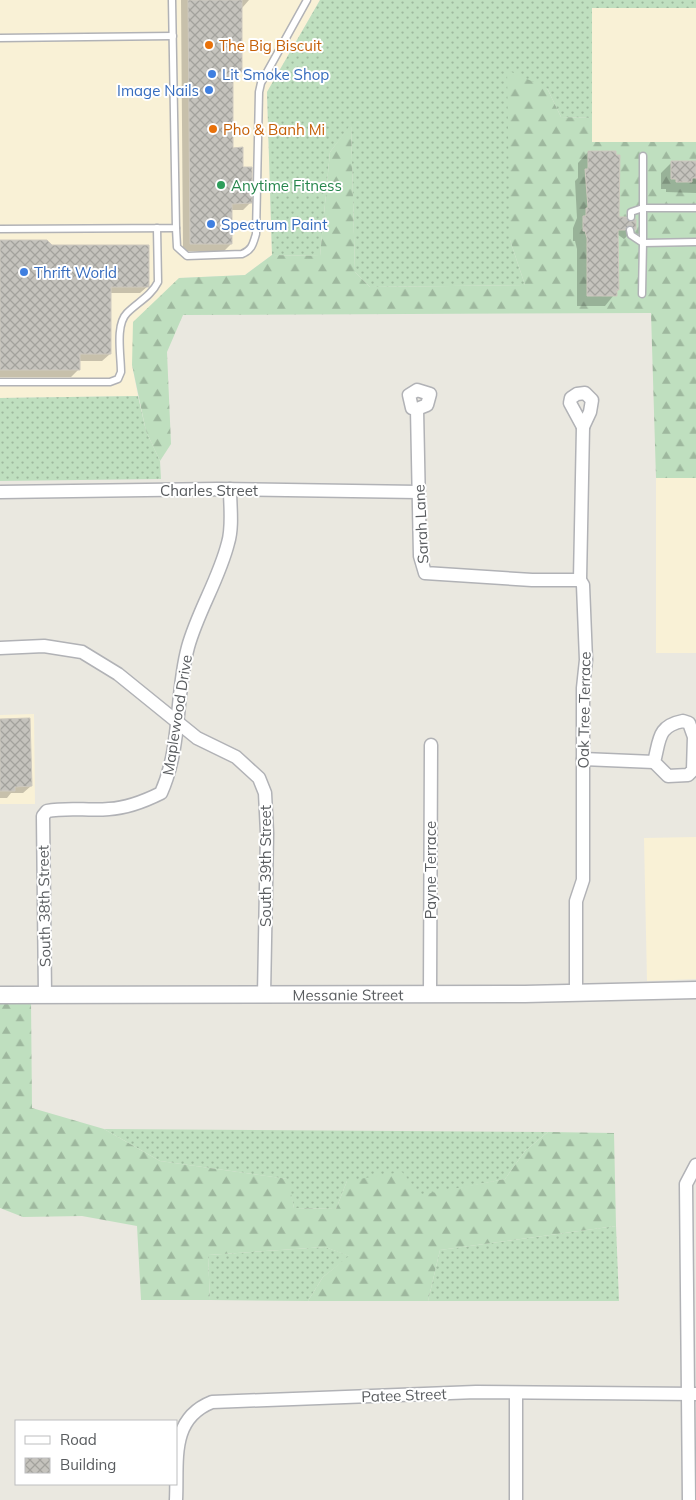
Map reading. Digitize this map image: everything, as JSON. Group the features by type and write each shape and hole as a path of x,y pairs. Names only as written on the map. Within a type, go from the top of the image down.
{"street":[{"name":"Sarah Lane","path":"417,409 420,556 424,573 532,580 580,580"},
{"name":"Oak Tree Terrace","path":"576,993 576,901 583,880 583,688 586,660 583,585 580,580 583,427"},
{"name":"Charles Street","path":"0,492 230,489 418,492"},
{"name":"Maplewood Drive","path":"43,816 47,810 110,809 141,803 161,793 170,770 178,722 181,686 189,646 216,579 229,540 230,489"},
{"name":"South 39th Street","path":"0,648 44,646 82,652 118,674 197,738 220,748 244,763 258,778 265,793 267,833 264,995"},
{"path":"583,759 654,762 668,776 688,775 693,770 694,736 689,723 683,721 665,727 660,734 654,762"},
{"name":"Payne Terrace","path":"430,994 431,745"},
{"name":"South 38th Street","path":"43,816 45,996"},
{"name":"Messanie Street","path":"0,995 576,993 696,990"},
{"path":"689,1500 692,1394 686,1184 696,1165"},
{"name":"Patee Street","path":"178,1462 179,1437 192,1414 201,1406 212,1402 476,1392 692,1394"},
{"path":"516,1393 516,1500"},
{"name":"Patee Street","path":"176,1500 177,1485"}],"lane":[{"path":"172,0 177,247 187,256 242,254 250,251 256,234 259,92 261,83 307,0"},
{"path":"0,38 173,36"},
{"path":"642,294 643,156"},
{"path":"631,217 631,212 643,208 696,208"},
{"path":"0,382 110,382 118,378 121,372 121,324 125,314 154,290 158,282 158,228"},
{"path":"0,229 176,228"},
{"path":"630,230 631,235 643,243 696,242"}],"shaded area":[{"path":"0,0 320,0 267,92 272,255 245,275 179,278 132,365 138,396 0,398"},
{"path":"592,8 696,8 696,142 592,142"},
{"path":"656,478 696,478 696,653 656,653"},
{"path":"34,714 35,804 0,804 0,715"},
{"path":"696,837 696,979 647,981 644,838"}],"green space":[{"path":"320,0 696,0 696,8 592,8 592,118 561,117 547,88 510,240 525,285 370,287 355,272 351,125 330,152 320,256 272,255 267,92"},
{"path":"507,70 547,88 561,117 592,118 592,142 696,142 696,478 656,478 651,313 183,315 167,352 171,444 160,461 146,431 132,365 133,322 179,278 245,275 272,255 320,256 330,152 351,124 355,272 370,287 525,285 510,240"},
{"path":"138,396 146,431 160,461 161,479 0,481 0,398"},
{"path":"0,1000 31,1001 32,1108 104,1129 160,1161 288,1179 294,1208 336,1209 347,1181 402,1172 421,1195 505,1179 525,1151 548,1132 614,1133 616,1226 440,1250 428,1301 308,1301 323,1277 349,1256 325,1247 208,1255 210,1300 141,1300 137,1226 82,1216 23,1217 0,1208"},
{"path":"104,1129 548,1132 525,1151 505,1179 421,1196 347,1181 336,1209 294,1208 287,1179 160,1161"},
{"path":"616,1226 619,1301 428,1301 440,1250"},
{"path":"325,1247 350,1256 323,1277 308,1301 210,1300 208,1255"}],"building":[{"path":"188,0 242,0 242,72 233,72 233,148 243,147 243,167 252,167 252,203 232,204 232,244 190,244"},
{"path":"588,151 616,151 616,155 620,155 619,217 626,217 631,222 636,219 636,230 630,225 625,230 618,230 619,290 617,290 617,296 587,296 587,238 585,231 583,231 583,216 586,216 586,208 588,208 585,169 588,169"},
{"path":"671,161 696,161 696,178 692,178 692,182 676,182 676,179 671,179"},
{"path":"0,240 47,240 52,245 149,245 149,287 111,287 111,354 80,354 80,370 0,370"},
{"path":"30,718 32,786 15,787 15,791 0,791 0,719"}],"place":[{"name":"The Big Biscuit","path":"209,45"},
{"name":"Lit Smoke Shop","path":"212,74"},
{"name":"Image Nails","path":"209,90"},
{"name":"Pho & Banh Mi","path":"213,129"},
{"name":"Anytime Fitness","path":"221,185"},
{"name":"Spectrum Paint","path":"211,224"},
{"name":"Thrift World","path":"24,272"}]}
